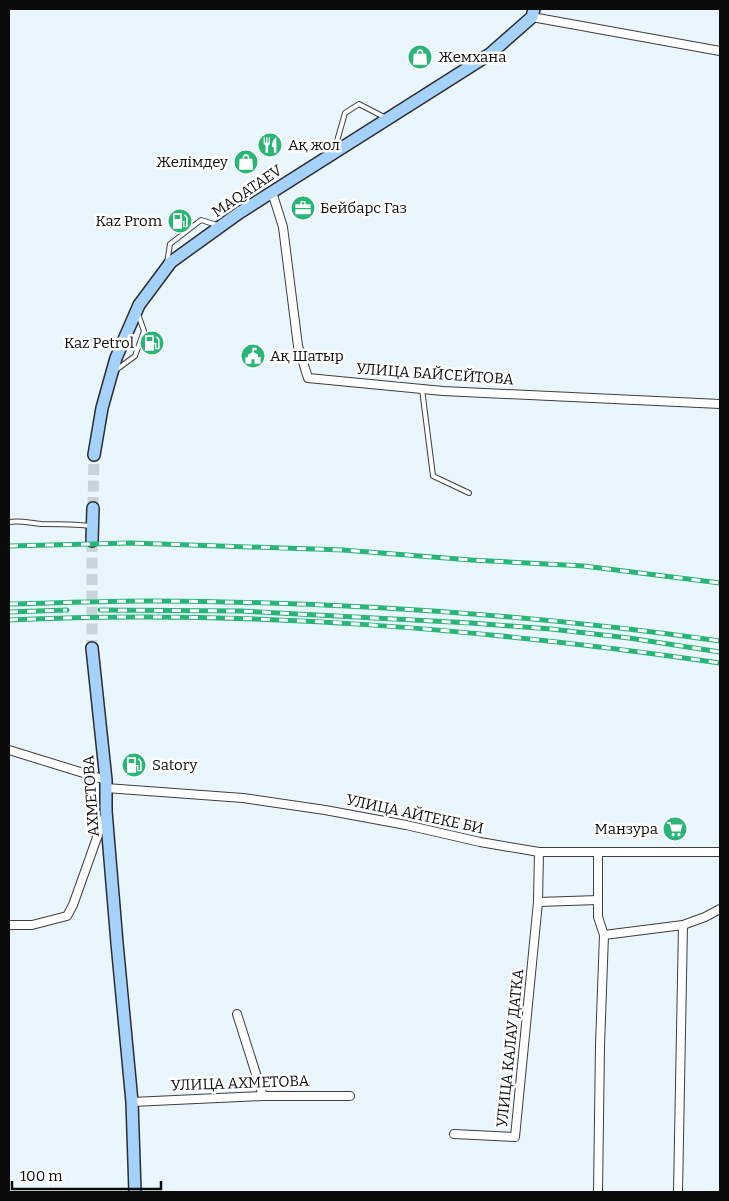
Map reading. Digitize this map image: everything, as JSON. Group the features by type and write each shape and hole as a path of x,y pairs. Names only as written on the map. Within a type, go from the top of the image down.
{"main road":[{"name":"MAQATAEV","path":"94,455 102,408 116,358 139,305 171,262 272,192 490,54 533,13"},
{"path":"92,541 93,508"},
{"name":"АХМЕТОВА","path":"92,648 106,784 106,811 112,888 132,1102"},
{"path":"132,1102 135,1192"}],"street":[{"path":"533,13 720,51"},
{"name":"УЛИЦА БАЙСЕЙТОВА","path":"272,192 283,227 298,346 308,378 422,389 720,404"},
{"name":"УЛИЦА АЙТЕКЕ БИ","path":"9,750 106,784 243,798 316,808 406,825 480,842 539,852 720,852"},
{"path":"9,925 32,926 67,916 73,905 106,811"},
{"name":"УЛИЦА КАЛАУ ДАТКА","path":"454,1134 515,1137 538,902 539,852"},
{"path":"598,852 598,917 604,935 598,1192"},
{"path":"538,902 598,900"},
{"path":"604,935 683,925 720,909"},
{"path":"678,1192 683,925"},
{"path":"237,1014 263,1096"},
{"name":"УЛИЦА АХМЕТОВА","path":"132,1102 263,1096 350,1096"}],"lane":[{"path":"334,153 345,113 359,104 388,119"},
{"path":"166,270 170,244 201,220 222,226"},
{"path":"112,372 135,356 144,331 136,311"},
{"path":"422,389 433,476 468,493"},
{"path":"9,522 69,523 92,526"}],"tunnel":[{"path":"93,508 94,455"},
{"path":"92,541 92,648"}],"railway":[{"path":"9,546 131,543 343,550 584,566 720,583"},
{"path":"9,604 152,601 366,607 508,617 720,641"},
{"path":"9,612 67,610"},
{"path":"100,610 241,611 471,623 551,629 629,638 720,652"},
{"path":"9,620 187,617 366,625 543,640 720,663"}],"place":[{"name":"Жемхана","path":"420,57"},
{"name":"Ақ жол","path":"270,145"},
{"name":"Желімдеу","path":"246,162"},
{"name":"Бейбарс Газ","path":"303,208"},
{"name":"Kaz Prom","path":"180,221"},
{"name":"Kaz Petrol","path":"152,343"},
{"name":"Ақ Шатыр","path":"253,356"},
{"name":"Satory","path":"134,765"},
{"name":"Манзура","path":"675,829"}]}
